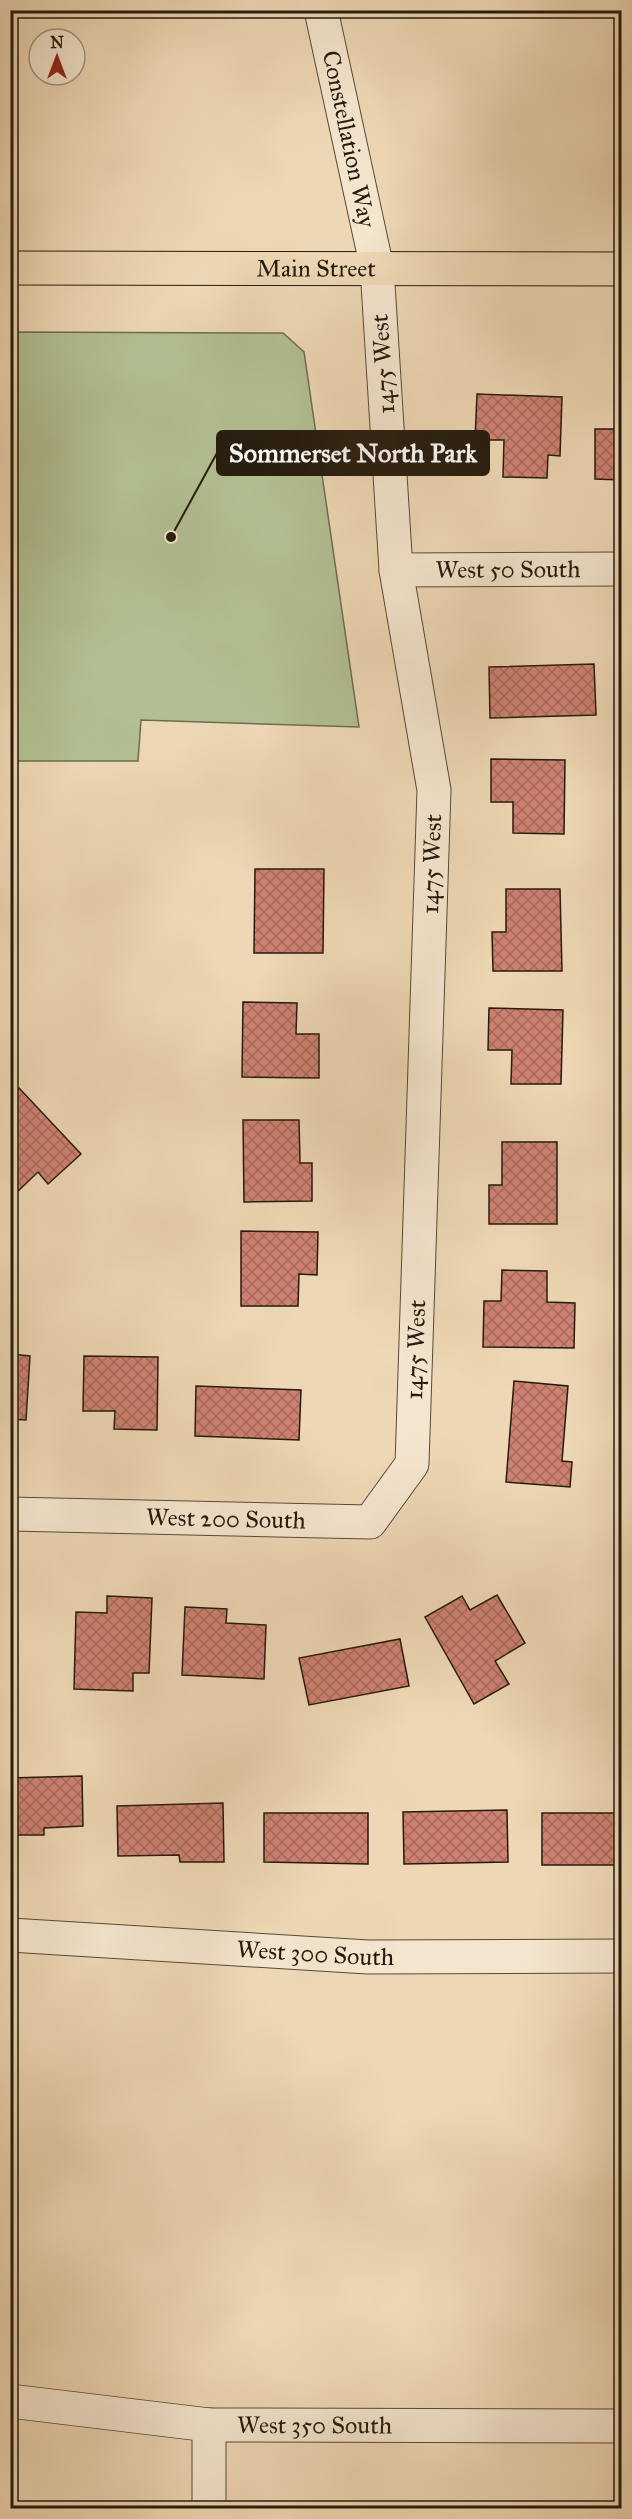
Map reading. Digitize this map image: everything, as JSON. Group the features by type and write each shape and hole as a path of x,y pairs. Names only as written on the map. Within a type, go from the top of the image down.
{"main road":[{"name":"Main Street","path":"10,268 621,269"}],"street":[{"name":"Constellation Way","path":"321,10 376,268"},
{"name":"1475 West","path":"376,268 396,570 434,790 412,1464"},
{"name":"West 50 South","path":"396,570 621,569"},
{"name":"West 200 South","path":"10,1514 370,1522 412,1464"},
{"name":"West 300 South","path":"10,1935 368,1957 621,1956"},
{"name":"West 350 South","path":"10,2401 209,2425 621,2426"},
{"path":"209,2425 209,2508"}],"green space":[{"path":"11,332 283,333 304,352 359,727 141,720 138,761 11,761"}],"building":[{"path":"477,394 562,397 560,456 548,455 547,478 503,477 504,440 475,440"},
{"path":"595,429 622,429 622,480 595,479"},
{"path":"594,664 596,715 490,718 489,667"},
{"path":"491,759 565,760 564,834 513,833 513,802 491,802"},
{"path":"255,869 324,869 323,953 254,953"},
{"path":"506,889 560,889 562,971 493,971 492,932 506,932"},
{"path":"243,1002 297,1003 296,1034 319,1034 319,1078 242,1077"},
{"path":"489,1008 563,1010 561,1084 511,1084 512,1050 488,1050"},
{"path":"19,1088 81,1154 48,1184 38,1172 15,1194 10,1189 10,1096"},
{"path":"243,1120 299,1120 300,1163 312,1163 312,1201 244,1202"},
{"path":"502,1142 557,1142 557,1224 489,1224 489,1185 502,1185"},
{"path":"241,1231 318,1232 317,1275 299,1274 298,1306 241,1306"},
{"path":"502,1270 547,1271 547,1302 575,1303 574,1348 483,1347 484,1301 501,1301"},
{"path":"10,1354 30,1356 26,1420 10,1419"},
{"path":"84,1356 158,1357 157,1430 114,1429 115,1411 83,1411"},
{"path":"514,1381 568,1386 562,1461 572,1462 570,1487 506,1482"},
{"path":"196,1386 301,1390 299,1440 195,1436"},
{"path":"497,1595 525,1643 495,1661 509,1684 474,1704 425,1617 462,1596 470,1610"},
{"path":"107,1596 152,1598 149,1673 133,1673 133,1691 74,1689 76,1612 107,1613"},
{"path":"10,1603 14,1603 15,1661 10,1661"},
{"path":"185,1607 227,1609 226,1623 266,1625 264,1679 182,1675"},
{"path":"400,1639 409,1686 309,1705 299,1658"},
{"path":"82,1776 83,1826 44,1828 44,1835 15,1835 16,1844 10,1844 10,1778"},
{"path":"223,1803 224,1862 180,1862 179,1855 118,1856 117,1806"},
{"path":"507,1810 508,1862 404,1864 403,1812"},
{"path":"264,1813 368,1813 368,1864 264,1862"},
{"path":"542,1813 622,1813 622,1865 542,1865"}],"place":[{"name":"Sommerset North Park","path":"171,537"}]}
